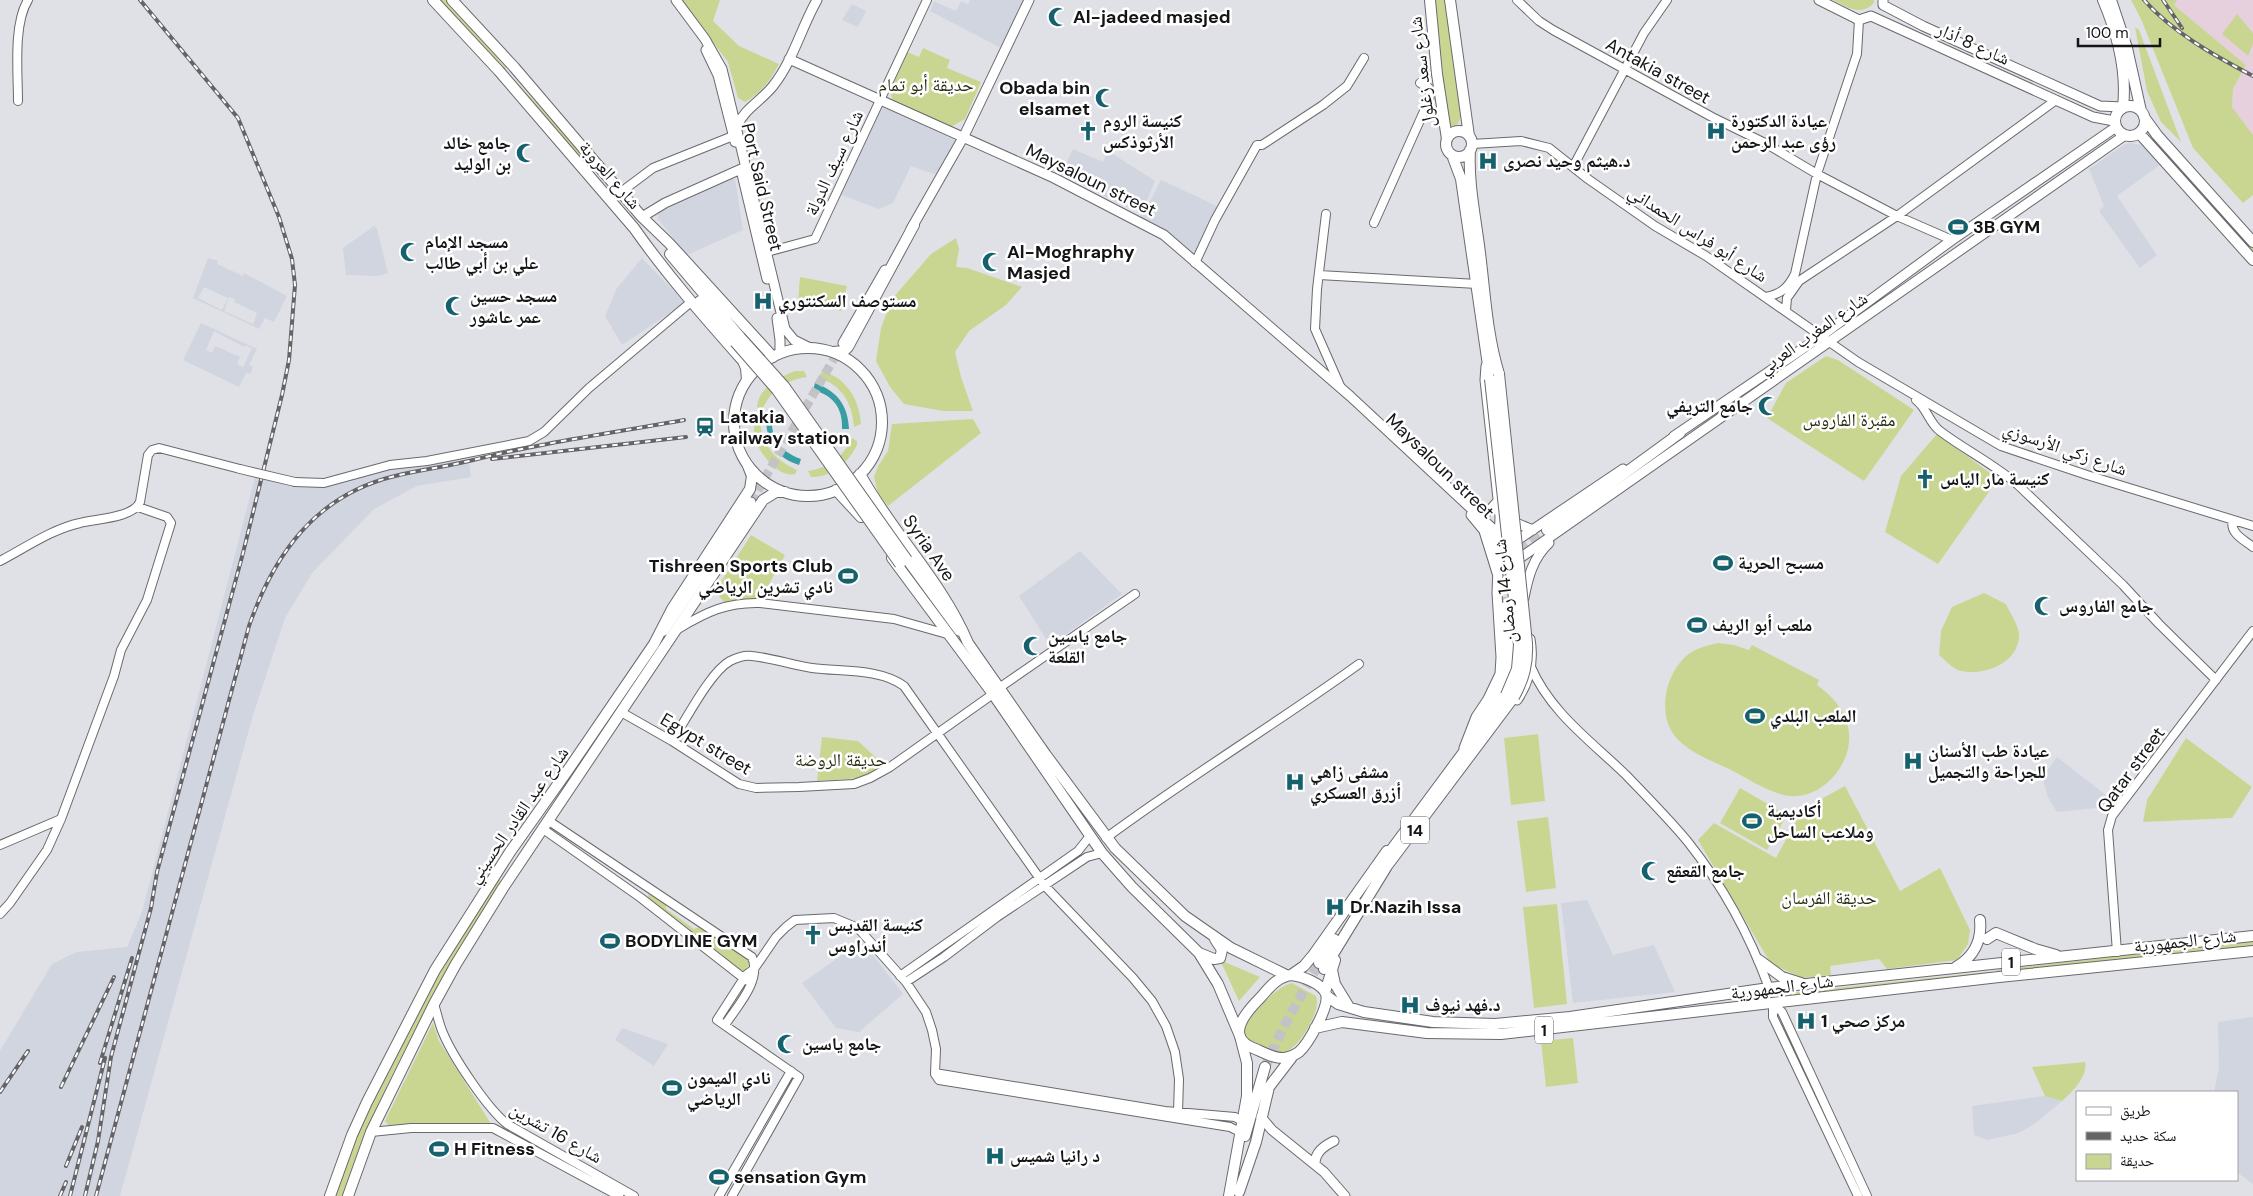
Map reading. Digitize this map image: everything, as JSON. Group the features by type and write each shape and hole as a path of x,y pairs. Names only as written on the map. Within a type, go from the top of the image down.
{"main road":[{"name":"شارع العروبة","path":"433,0 504,78 634,228 691,302 743,361 746,368 746,380"},
{"name":"شارع العروبة","path":"452,0 514,67 642,217 776,355"},
{"path":"676,0 699,31 722,69 785,329 794,340 810,348 833,352 840,352 848,347 964,136 1029,0"},
{"path":"737,126 746,110 773,86 817,0"},
{"name":"شارع سعد زغلول","path":"1430,0 1437,74 1447,139"},
{"name":"شارع سعد زغلول","path":"1450,0 1470,144"},
{"path":"1818,0 1859,20 1878,13 1883,3 1923,26 2100,106 2132,106 2143,114 2157,135 2253,242"},
{"path":"2104,0 2118,46 2124,80 2122,107 2117,113 2115,124 2125,135 2132,136 2138,133 2144,126 2143,114 2127,48 2111,0"},
{"name":"شارع 8 أذار","path":"1871,16 2093,117 2115,124"},
{"name":"Port Said Street","path":"699,31 718,75 779,328 776,355"},
{"name":"Maysaloun street","path":"788,59 964,136 1148,226 1171,240 1341,389 1500,536 1509,541 1519,539"},
{"path":"504,78 514,67"},
{"path":"2093,117 2103,123 2104,136"},
{"name":"شارع المغرب العربي","path":"1519,539 1680,433 1819,338 1952,240 2104,136 2115,124"},
{"path":"1457,132 1470,144 1460,157 1452,155 1446,146 1447,139 1457,132"},
{"path":"2138,133 2253,260"},
{"name":"شارع المغرب العربي","path":"1520,558 2125,135"},
{"name":"شارع 14 رمضان","path":"1470,144 1470,177 1490,359"},
{"name":"شارع 14 رمضان","path":"1400,844 1510,696 1522,684 1526,671 1528,643 1494,377 1460,179 1452,155"},
{"path":"741,169 665,203 642,217 778,390 904,562 968,643"},
{"path":"842,343 894,253 914,225"},
{"path":"634,228 659,251 738,340"},
{"path":"810,348 776,355 754,371 746,380 738,399 734,428 738,448 752,476 750,489 759,486 762,489 763,500 776,492 811,496 836,490 860,474 872,458 879,440 882,421 879,402 871,384 859,368 844,357 833,352"},
{"path":"1462,753 1476,717 1494,688 1500,674 1502,657 1497,593 1500,550 1498,501 1485,380 1490,359"},
{"path":"1490,359 1503,378 1524,598 1533,654 1525,686 1515,703 1494,732 1476,741 1476,724 1496,693 1507,667 1508,646 1505,607"},
{"name":"Maysaloun street","path":"1341,389 1353,405 1483,528 1500,550"},
{"path":"1547,530 1680,433"},
{"path":"748,466 764,482 785,492"},
{"name":"Syria Ave","path":"860,474 878,505 954,613 968,643 996,691"},
{"name":"شارع عبد القادر الحسيني","path":"330,1196 352,1135 391,1053 435,970 499,868 654,644 672,609 750,489"},
{"path":"836,490 854,507 872,530 947,634 996,691 1106,838 1185,916 1214,937 1264,965 1288,975 1304,978 1318,986 1326,994 1327,1002 1316,1028 1270,1087 1256,1142 1234,1195"},
{"name":"شارع عبد القادر الحسيني","path":"348,1196 360,1156 371,1132 434,1004 456,964 522,860 763,500"},
{"path":"1476,512 1489,511 1498,501"},
{"path":"654,644 750,502"},
{"path":"1516,523 1533,530"},
{"path":"1524,598 1535,560 1545,546 1568,525"},
{"path":"1483,528 1498,576"},
{"path":"1500,550 1510,559 1520,558"},
{"path":"904,562 962,653"},
{"path":"1497,593 1507,587 1512,587 1518,589 1524,598"},
{"path":"996,691 1102,853 1132,887 1199,953 1218,984 1240,1036 1247,1063 1247,1096 1240,1132 1234,1195"},
{"name":"شارع 14 رمضان","path":"1326,994 1325,966 1400,844 1462,753 1476,741"},
{"path":"1292,1057 1273,1057 1249,1046 1240,1036 1239,1025 1250,1008 1275,982 1306,963 1388,849 1400,844"},
{"path":"510,852 514,858 522,860"},
{"path":"499,868 508,871 511,877"},
{"path":"1952,969 1966,960 1976,947 1980,937 1980,920"},
{"path":"1986,939 1996,933 2002,934 2035,949 2064,956"},
{"name":"شارع الجمهورية","path":"1326,994 1349,1007 1364,1012 1433,1022 1494,1024 1570,1016 1769,988 2253,936"},
{"path":"1199,953 1214,959 1220,958 1222,950 1214,937"},
{"name":"شارع الجمهورية","path":"1316,1028 1342,1022 1428,1033 1501,1034 1999,977 2253,951"},
{"path":"1759,960 1782,977 1810,984"},
{"path":"1264,965 1287,967 1306,963"},
{"path":"1325,966 1349,1007"},
{"path":"1769,988 1773,1004"},
{"path":"1234,1195 1268,1067"},
{"path":"1261,1117 1272,1130 1315,1164 1345,1196"},
{"path":"1315,1164 1315,1159 1321,1149 1334,1141"}],"street":[{"path":"18,101 19,30 28,0"},
{"name":"شارع سيف الدولة","path":"767,252 815,239 927,0"},
{"name":"Antakia street","path":"1517,0 1539,21 1625,70 1766,144 1817,174 1896,216 1952,240"},
{"path":"1573,167 1644,33 1667,0"},
{"path":"1766,297 1782,292 1787,288 1795,274 1817,174 1857,54 1859,20"},
{"path":"1195,263 1219,212 1257,145 1262,145 1323,105 1347,86 1364,58"},
{"path":"1374,224 1429,100 1428,88 1420,83"},
{"path":"1786,310 1787,298 1794,286 1814,269 1896,216 2056,100"},
{"path":"621,192 653,168 733,136"},
{"name":"شارع أبو فراس الحمداني","path":"1470,144 1521,141 1549,148 1655,226 1706,256 1786,310 1819,338"},
{"path":"1326,214 1318,275 1315,329 1341,389"},
{"path":"1798,262 1806,269 1814,269"},
{"path":"1318,275 1477,284"},
{"path":"138,507 148,455 154,449 159,448 295,482 316,484 331,482 390,465 427,461 529,441 544,432 589,388 691,302"},
{"name":"شارع زكي الأرسوزي","path":"1819,338 2001,446 2080,473 2253,526"},
{"path":"1827,344 1916,400 1924,407 1929,420 1938,430 2012,479 2123,586 2216,680"},
{"path":"0,561 72,526 99,520 138,507 167,517 170,521 171,526 147,600 121,650 114,676 61,820 46,850 10,903 0,914"},
{"path":"2233,520 2233,531 2253,547"},
{"name":"Egypt street","path":"621,712 743,785 756,788 859,783 890,767 1135,594"},
{"path":"677,630 711,612 739,602 760,602 894,619 947,634"},
{"name":"Qatar street","path":"2117,952 2108,830 2112,816 2253,630"},
{"path":"672,741 716,672 730,662 751,656 811,668 868,674 896,680 908,689 1045,886 1133,978 1157,1009 1166,1026 1175,1052 1179,1079 1178,1113"},
{"path":"1106,838 1142,811 1292,712 1360,664"},
{"path":"1531,667 1551,702 1627,777 1687,841 1723,893 1759,960 1769,988"},
{"path":"0,845 61,820"},
{"path":"546,825 746,953 753,960 754,968 750,985 725,1025"},
{"path":"546,825 744,978 750,985"},
{"path":"900,976 1078,852 1090,836"},
{"path":"906,982 944,957 997,917 1087,857 1102,853"},
{"path":"732,1196 800,1076 717,1020 744,978 754,968 776,937 795,920 834,918 858,928 906,982 926,1012 936,1048 935,1073 936,1077 942,1081 1230,1127 1240,1132"},
{"name":"شارع 16 تشرين","path":"434,1004 443,1034 497,1116 507,1124 634,1196"},
{"path":"1773,1004 1773,1017 1858,1196"},
{"path":"1773,1004 1782,1012 1867,1196"},
{"path":"719,1196 791,1071"},
{"path":"935,1073 1178,1113 1234,1117 1242,1121"},
{"name":"شارع 16 تشرين","path":"371,1132 412,1128 493,1128 619,1196"},
{"path":"587,1178 592,1171"},
{"path":"729,1176 742,1179"}],"shaded area":[{"path":"970,0 1023,0 1001,48 930,11 934,1 956,11 961,1 968,4"},
{"path":"2177,0 2253,0 2253,135 2232,107 2233,89 2246,65 2173,4"},
{"path":"852,4 866,11 858,27 842,20"},
{"path":"882,104 964,145 945,178 911,166 893,203 879,209 839,194"},
{"path":"2125,144 2143,145 2160,165 2117,196 2157,255 2140,268 2099,211 2104,206 2089,169"},
{"path":"1073,149 1103,162 1108,151 1155,181 1145,205 1141,208 1131,209 1094,191 1095,189 1061,174"},
{"path":"727,179 735,179 743,230 687,255 658,219 657,213 689,192"},
{"path":"1161,180 1217,206 1194,253 1134,224 1147,207"},
{"path":"374,226 377,229 388,273 378,276 346,275 343,248"},
{"path":"208,258 218,261 217,264 243,276 244,273 287,296 274,322 265,318 259,329 193,298","holes":["204,287 228,298 222,310 198,298","229,297 235,299 234,302 257,313 253,324 224,311"]},
{"path":"642,258 685,303 622,345 605,316 617,288"},
{"path":"201,323 257,349 249,365 253,367 250,374 246,373 239,387 183,360","holes":["214,331 244,347 245,345 252,348 243,367 237,364 240,357 215,346 212,353 206,350"]},
{"path":"467,451 471,477 417,486 374,509 312,573 285,618 253,715 120,1196 0,1196 0,1051 52,964 77,952 127,947 142,912 255,477 293,487 328,486 428,457"},
{"path":"1080,551 1122,594 1055,642 1048,642 1019,596"},
{"path":"2057,757 2112,800 2119,790 2123,793 2115,806 2057,812 2048,797 2042,777"},
{"path":"1587,900 1613,955 1654,945 1675,992 1573,1003 1561,903"},
{"path":"862,941 903,994 859,1032 836,1028 802,983"},
{"path":"2253,1017 2253,1184 2238,1173 2238,1091 2214,1091 2219,1068 2218,1022"},
{"path":"622,1028 668,1044 654,1066 615,1040"},
{"path":"2045,1096 2062,1101 2036,1123 2019,1133 1987,1140 1974,1135 1972,1106"}],"green space":[{"path":"439,0 447,0 506,68 503,72"},
{"path":"681,0 720,0 713,21 739,46 779,64 765,86 751,98 745,102 738,98 728,62"},
{"path":"1432,0 1447,0 1461,116 1458,124 1452,127 1444,122"},
{"path":"1833,0 1874,0 1874,3 1869,7 1859,10 1849,8"},
{"path":"2131,0 2177,0 2174,5 2246,65 2233,89 2232,107 2253,135 2253,195 2243,203 2193,148 2141,19"},
{"path":"2237,14 2253,33 2253,44 2248,56 2222,34"},
{"path":"2135,27 2139,30 2181,142 2161,122 2147,91"},
{"name":"حديقة أبو تمام","path":"923,48 950,60 947,68 981,82 965,119 951,127 893,101 890,91 907,52 919,57"},
{"path":"514,79 588,160 586,165 512,80"},
{"path":"2149,130 2253,246 2253,254 2146,133"},
{"path":"956,238 959,249 956,267 967,268 1022,287 1006,305 969,331 955,352 961,377 973,411 943,411 904,404 890,387 876,361 881,328 892,299 931,254"},
{"path":"800,277 847,286 841,311 798,302"},
{"name":"مقبرة الفاروس","path":"1826,356 1838,360 1914,410 1864,481 1767,418 1786,383"},
{"path":"795,371 804,371 807,377 780,387 770,397 762,410 757,407 761,394 771,384"},
{"path":"822,372 831,374 845,384 855,398 861,424 854,427 851,410 844,396 833,385 818,377"},
{"path":"973,419 981,433 888,506 878,494 874,477 878,466 888,451 892,424"},
{"path":"760,421 761,430 767,445 782,462 797,470 795,474 779,471 759,448 754,429 756,422"},
{"path":"1937,434 1998,479 1938,564 1885,532 1901,476"},
{"path":"852,438 857,441 857,445 839,468 826,475 811,477 808,471 816,470 834,461 844,451"},
{"path":"751,535 785,555 758,604 724,602 715,591"},
{"path":"1984,593 2006,604 2018,629 2017,646 2006,661 1989,670 1970,672 1958,670 1939,655 1941,631 1952,607"},
{"name":"الملعب البلدي","path":"1718,643 1734,645 1749,650 1752,645 1819,680 1817,685 1838,704 1849,729 1848,749 1839,770 1832,779 1813,792 1803,795 1780,794 1699,755 1679,741 1669,726 1666,716 1665,706 1668,685 1677,666 1691,652"},
{"path":"1538,734 1545,801 1511,805 1504,738"},
{"name":"حديقة الروضة","path":"822,737 858,741 884,765 861,778 817,781"},
{"path":"2186,738 2252,787 2232,818 2143,822 2147,800"},
{"name":"حديقة الفرسان","path":"1845,786 1900,891 1940,868 1970,930 1968,944 1957,960 1887,969 1879,959 1830,966 1831,975 1803,978 1771,964 1698,840 1714,823 1776,858 1799,815 1796,813"},
{"path":"1740,788 1787,815 1767,850 1720,823"},
{"path":"1548,817 1556,888 1526,892 1517,821"},
{"path":"498,879 501,881 434,996 393,1074 357,1154 342,1196 335,1196 347,1157 371,1102 440,973"},
{"path":"649,894 666,904 666,909 694,929 699,927 748,959 750,964 743,972 739,972 723,960 724,956 704,941 700,943 646,899"},
{"path":"1557,904 1567,1004 1534,1008 1523,907"},
{"path":"2253,941 2253,947 1998,974 1997,970"},
{"path":"1220,960 1260,977 1239,1001"},
{"path":"1987,972 1990,976 1790,999 1789,993"},
{"path":"1292,983 1316,996 1317,1003 1312,1020 1302,1038 1283,1053 1274,1052 1250,1041 1243,1032 1251,1018 1263,1003 1278,990"},
{"path":"433,1023 439,1041 491,1124 389,1126 385,1121"},
{"path":"1573,1038 1578,1083 1546,1087 1541,1041"},
{"path":"2085,1062 2082,1079 2062,1101 2045,1096 2032,1067"}],"water":[{"path":"815,383 829,390 840,400 844,406 849,429 842,429 841,415 835,403 826,395 813,390"},
{"path":"766,420 772,420 773,434 783,449 801,459 799,465 779,454 768,436"}],"tunnel":[{"path":"751,502 840,348"},
{"path":"1505,607 1506,579 1512,561 1524,546 1547,530"},
{"path":"1265,1067 1283,1028 1319,963"}],"railway":[{"path":"85,1196 98,1141 111,1057 151,908 157,872 243,553 282,395 289,360 295,285 292,259 279,217 238,118 140,0"},
{"path":"2144,0 2155,12 2181,33 2209,52 2253,76"},
{"path":"2163,0 2182,28"},
{"path":"96,1196 249,626 271,575 285,552 302,531 321,513 342,497 367,485 395,476 522,449 684,420"},
{"path":"492,459 686,437"},
{"path":"100,1063 132,958"},
{"path":"61,1087 114,977"},
{"path":"0,1092 28,1051"},
{"path":"70,1196 105,1058"},
{"path":"66,1166 82,1127"},
{"path":"60,1196 66,1182"}],"place":[{"name":"Al-jadeed masjed","path":"1058,17"},
{"name":"Obada bin elsamet","path":"1105,98"},
{"name":"كنيسة الروم الأرثوذكس","path":"1088,131"},
{"name":"عيادة الدكتورة رؤى عبد الرحمن","path":"1716,131"},
{"name":"جامع خالد بن الوليد","path":"526,153"},
{"name":"د.هيثم وحيد نصرى","path":"1488,161"},
{"name":"3B GYM","path":"1958,227"},
{"name":"مسجد الإمام علي بن أبي طالب","path":"410,252"},
{"name":"Al-Moghraphy Masjed","path":"992,262"},
{"name":"مستوصف السكنتوري","path":"763,301"},
{"name":"مسجد حسين عمر عاشور","path":"455,306"},
{"name":"جامع التريفي","path":"1768,406"},
{"name":"Latakia railway station","path":"705,427"},
{"name":"كنيسة مار الياس","path":"1925,479"},
{"name":"مسبح الحرية","path":"1723,563"},
{"name":"Tishreen Sports Club نادي تشرين الرياضي","path":"848,576"},
{"name":"جامع الفاروس","path":"2044,606"},
{"name":"ملعب أبو الريف","path":"1697,625"},
{"name":"جامع ياسين القلعة","path":"1033,646"},
{"name":"الملعب البلدي","path":"1755,716"},
{"name":"عيادة طب الأسنان للجراحة والتجميل","path":"1913,761"},
{"name":"مشفى زاهي أزرق العسكري","path":"1295,782"},
{"name":"أكاديمية وملاعب الساحل","path":"1752,821"},
{"name":"جامع القعقع","path":"1651,871"},
{"name":"Dr.Nazih Issa","path":"1335,907"},
{"name":"كنيسة القديس أندراوس","path":"813,935"},
{"name":"BODYLINE GYM","path":"610,941"},
{"name":"د.فهد نيوف","path":"1410,1005"},
{"name":"مركز صحي 1","path":"1806,1021"},
{"name":"جامع ياسين","path":"787,1044"},
{"name":"نادي الميمون الرياضي","path":"672,1088"},
{"name":"H Fitness","path":"439,1149"},
{"name":"د رانيا شميس","path":"995,1156"},
{"name":"sensation Gym","path":"719,1177"}]}
